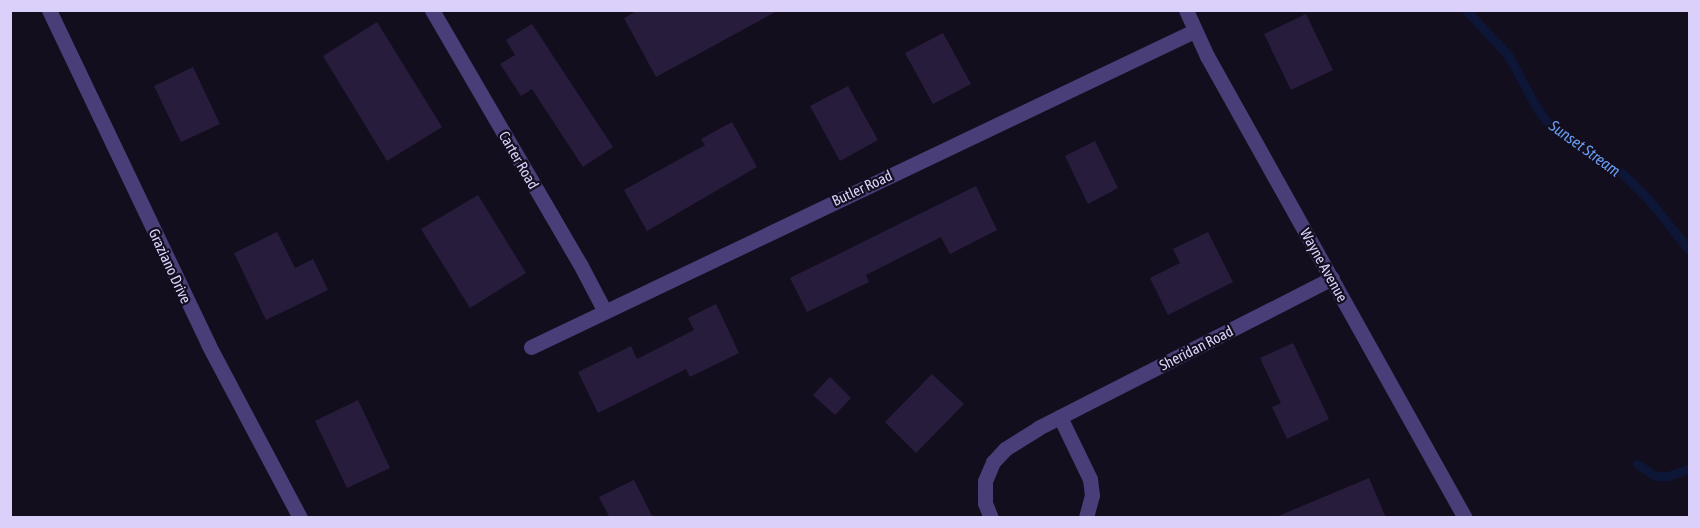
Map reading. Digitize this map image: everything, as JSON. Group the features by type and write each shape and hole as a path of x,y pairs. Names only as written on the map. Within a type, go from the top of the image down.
{"street":[{"name":"Graziano Drive","path":"49,10 208,344 300,518"},
{"name":"Carter Road","path":"432,10 574,253 604,310"},
{"name":"Wayne Avenue","path":"1186,10 1194,31 1465,518"},
{"name":"Butler Road","path":"531,346 1194,31"},
{"name":"Sheridan Road","path":"991,518 984,493 985,481 993,462 1021,438 1332,278"},
{"path":"1060,417 1090,479 1092,495 1086,518"}],"building":[{"path":"639,10 779,10 656,77 624,18"},
{"path":"1306,14 1333,70 1291,90 1264,34"},
{"path":"377,22 442,127 387,161 323,56"},
{"path":"532,24 613,147 583,167 532,89 521,96 500,64 515,55 506,40"},
{"path":"943,33 971,84 933,104 905,53"},
{"path":"193,67 220,124 181,142 154,86"},
{"path":"848,86 878,140 840,161 810,106"},
{"path":"732,122 757,167 647,231 624,190 705,145 701,139"},
{"path":"1095,141 1118,188 1088,204 1065,156"},
{"path":"976,186 997,230 950,254 941,237 866,275 869,282 807,312 790,278"},
{"path":"478,195 526,273 470,308 421,229"},
{"path":"277,232 295,268 313,259 328,290 266,320 234,253"},
{"path":"1208,232 1233,282 1168,315 1150,278 1180,263 1173,249"},
{"path":"716,304 739,353 690,377 686,369 598,413 578,372 631,346 637,359 694,330 688,318"},
{"path":"1293,343 1329,419 1287,439 1272,407 1281,403 1260,358"},
{"path":"932,374 964,404 916,453 885,422"},
{"path":"830,377 851,398 835,415 813,395"},
{"path":"358,400 390,468 347,488 315,421"},
{"path":"1369,478 1386,518 1276,518 1276,517"},
{"path":"634,480 653,518 610,518 599,497"}],"waterway":[{"name":"Sunset Stream","path":"1466,10 1508,55 1538,110 1552,128 1623,174 1650,201 1690,251"},
{"path":"1637,464 1655,476 1668,476 1690,468"}]}
